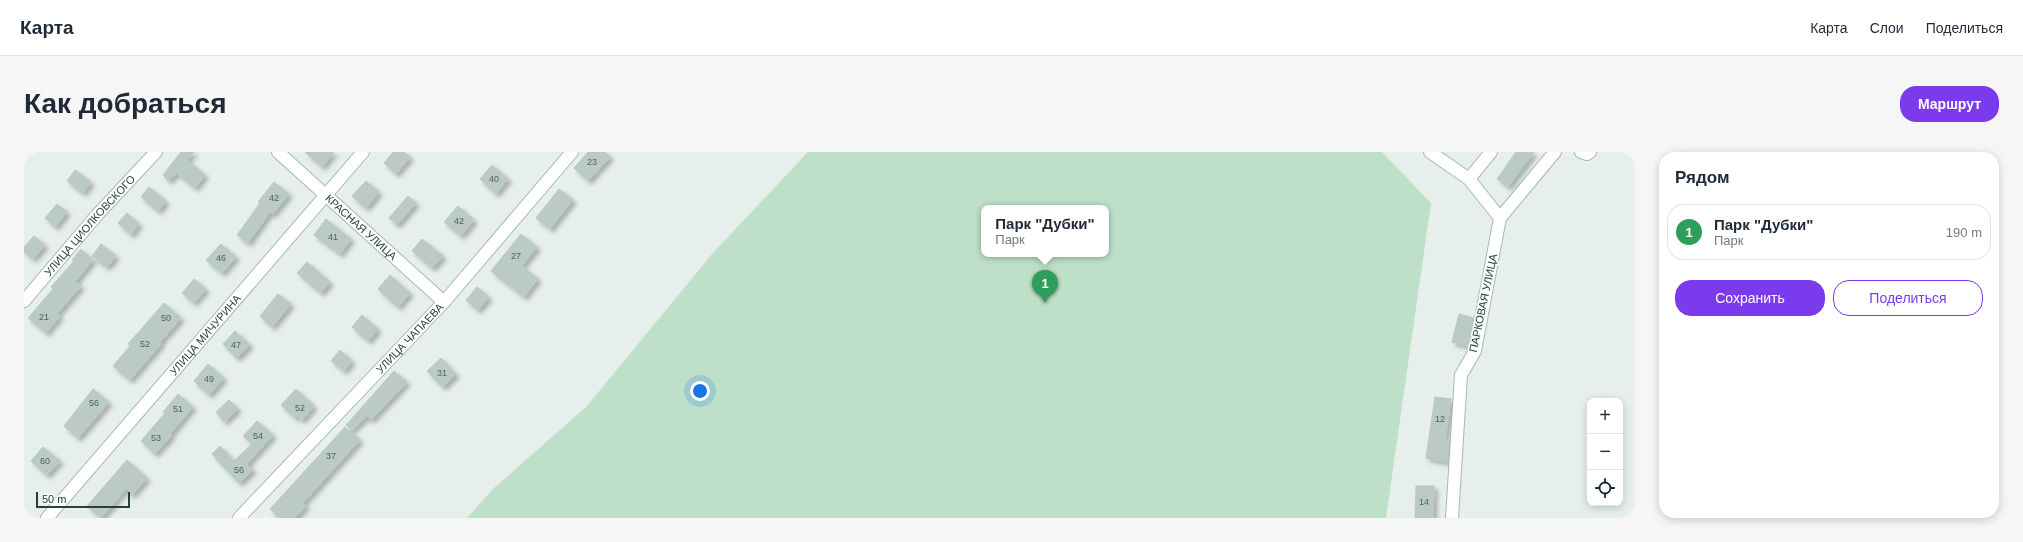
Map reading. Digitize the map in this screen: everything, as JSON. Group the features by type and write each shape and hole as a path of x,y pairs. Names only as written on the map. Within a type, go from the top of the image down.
{"street":[{"name":"УЛИЦА ЦИОЛКОВСКОГО","path":"24,301 97,215 156,152"},
{"name":"КРАСНАЯ УЛИЦА","path":"278,152 444,302"},
{"name":"УЛИЦА МИЧУРИНА","path":"47,518 325,194 363,152"},
{"name":"УЛИЦА ЧАПАЕВА","path":"239,518 444,302 572,152"},
{"path":"1430,152 1469,179 1500,218 1555,152"},
{"path":"1469,179 1491,152"},
{"path":"1582,152 1587,154 1590,152"},
{"name":"ПАРКОВАЯ УЛИЦА","path":"1452,518 1461,375 1475,351 1500,218"}],"green space":[{"path":"808,152 1382,152 1431,203 1386,518 467,518 494,488 587,406 712,254"}],"building":[{"path":"181,152 194,152 187,160 205,175 195,188 176,173 169,181 163,175"},
{"path":"305,152 334,152 322,167"},
{"path":"393,152 404,152 410,157 396,174 384,163"},
{"path":"588,152 605,152 610,157 588,181 574,168"},
{"path":"1516,152 1534,152 1508,187 1497,179"},
{"path":"492,165 508,179 496,194 480,179"},
{"path":"75,170 91,182 83,193 67,181"},
{"path":"366,181 379,192 366,208 352,196"},
{"path":"274,182 289,194 273,214 270,212 248,243 237,235 260,203 258,202"},
{"path":"149,187 166,201 158,211 141,197"},
{"path":"559,189 573,200 550,229 536,218"},
{"path":"408,196 416,203 397,225 389,218"},
{"path":"57,204 67,212 55,227 45,218"},
{"path":"458,206 474,220 461,236 444,222"},
{"path":"127,213 139,224 131,235 118,223"},
{"path":"326,219 351,239 340,254 314,235"},
{"path":"521,234 537,247 522,266 538,279 524,297 491,271"},
{"path":"34,236 45,245 33,259 24,252 24,247"},
{"path":"422,239 443,256 432,268 412,251"},
{"path":"101,244 116,256 107,267 92,256"},
{"path":"221,244 236,257 222,273 206,260"},
{"path":"81,249 93,260 75,282 81,286 57,314 60,316 46,333 28,318 53,289 51,287 74,261 72,260"},
{"path":"307,262 330,282 321,293 297,273"},
{"path":"390,275 410,293 398,307 378,289"},
{"path":"194,279 206,289 194,303 182,293"},
{"path":"477,287 489,297 478,310 466,300"},
{"path":"278,294 291,304 272,327 260,316"},
{"path":"164,303 181,318 130,380 113,366 130,346 128,344"},
{"path":"1459,314 1474,318 1468,346 1452,342"},
{"path":"362,315 378,329 368,341 352,327"},
{"path":"235,331 250,345 237,358 223,344"},
{"path":"340,350 352,361 344,371 331,361"},
{"path":"441,358 456,374 443,387 427,371"},
{"path":"208,364 224,378 209,395 194,381"},
{"path":"394,371 407,382 371,420 367,416 352,430 346,425"},
{"path":"93,389 109,402 78,438 64,426"},
{"path":"296,389 314,406 302,420 297,416 295,418 281,405"},
{"path":"178,394 193,407 170,434 172,435 155,454 141,441 165,413 163,412"},
{"path":"1435,397 1451,399 1445,440 1449,440 1448,462 1426,458"},
{"path":"229,400 238,409 224,422 216,412"},
{"path":"257,421 273,435 247,464 253,470 239,483 212,454 220,446 234,461 252,444 243,436"},
{"path":"345,427 360,440 303,503 306,506 295,518 279,518 270,509"},
{"path":"43,447 60,461 47,475 31,461"},
{"path":"127,460 147,478 132,495 126,489 101,518 87,506"},
{"path":"1416,486 1434,486 1433,518 1415,518"}],"place":[{"name":"Парк \"Дубки\"","path":"1045,303"}]}
